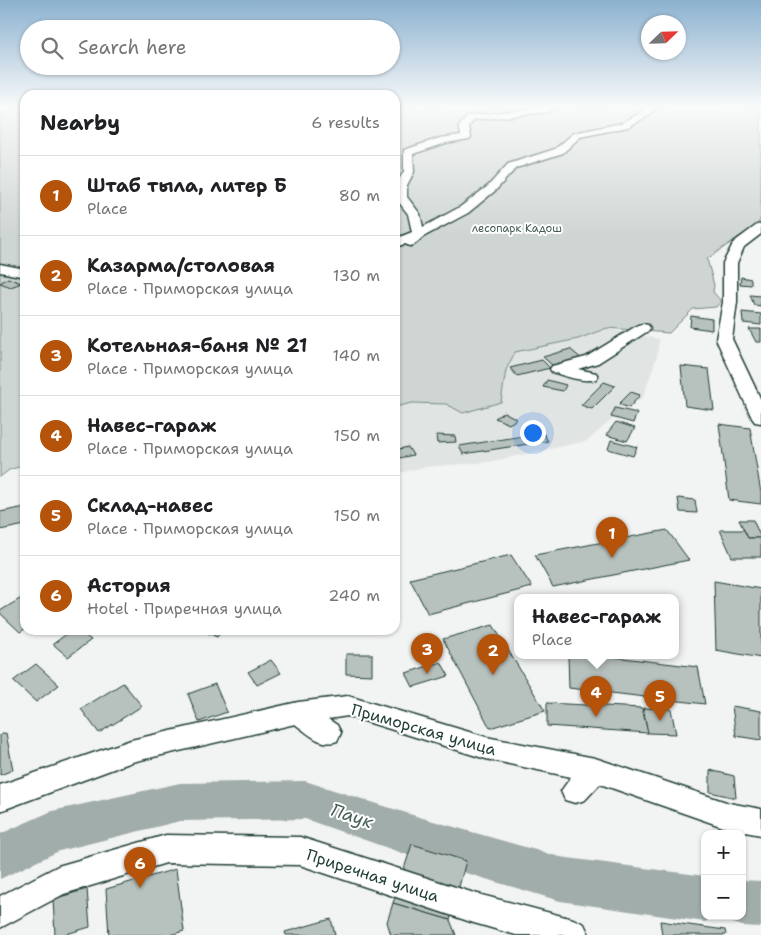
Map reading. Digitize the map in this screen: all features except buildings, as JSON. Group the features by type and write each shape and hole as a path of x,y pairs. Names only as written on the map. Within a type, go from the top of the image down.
{"street":[{"path":"412,151 408,152 410,172 401,185 401,197 414,214 419,234"},
{"path":"400,241 419,234 464,210 492,188 512,166 559,151"},
{"path":"761,228 739,245 730,263 730,302 724,339 761,418"},
{"path":"400,251 419,234"},
{"path":"0,268 20,272"},
{"path":"590,376 558,369 592,360 643,328"},
{"name":"Приморская улица","path":"0,798 131,751 298,713 348,706 486,748 595,770 730,816 761,822"},
{"path":"575,791 595,770"},
{"name":"Приречная улица","path":"0,913 58,881 166,849 300,851 474,908 573,935"}],"lane":[{"path":"298,713 328,733"}],"shaded area":[{"path":"607,328 659,339 657,356 643,397 610,421 587,441 488,462 424,467 400,473 400,406 412,403 446,404 463,413 501,402 506,370 515,352 578,339"}],"green space":[{"path":"0,151 20,151 20,467 9,470 0,477"},
{"name":"лесопарк Кадош","path":"400,151 761,151 761,217 758,224 707,259 714,285 713,292 721,301 716,307 693,309 669,333 607,328 578,339 515,352 506,370 501,402 463,413 446,404 412,403 400,406"}],"waterway":[{"name":"Паук","path":"0,857 52,832 180,802 305,800 419,838 560,879 701,898"},
{"name":"Паук","path":"746,903 761,904"}],"place":[{"name":"Штаб тыла, литер Б","path":"612,558"},
{"name":"Котельная-баня № 21","path":"427,674"},
{"name":"Казарма/столовая","path":"493,675"},
{"name":"Навес-гараж","path":"596,717"},
{"name":"Склад-навес","path":"660,721"},
{"name":"Астория","path":"140,888"}]}
